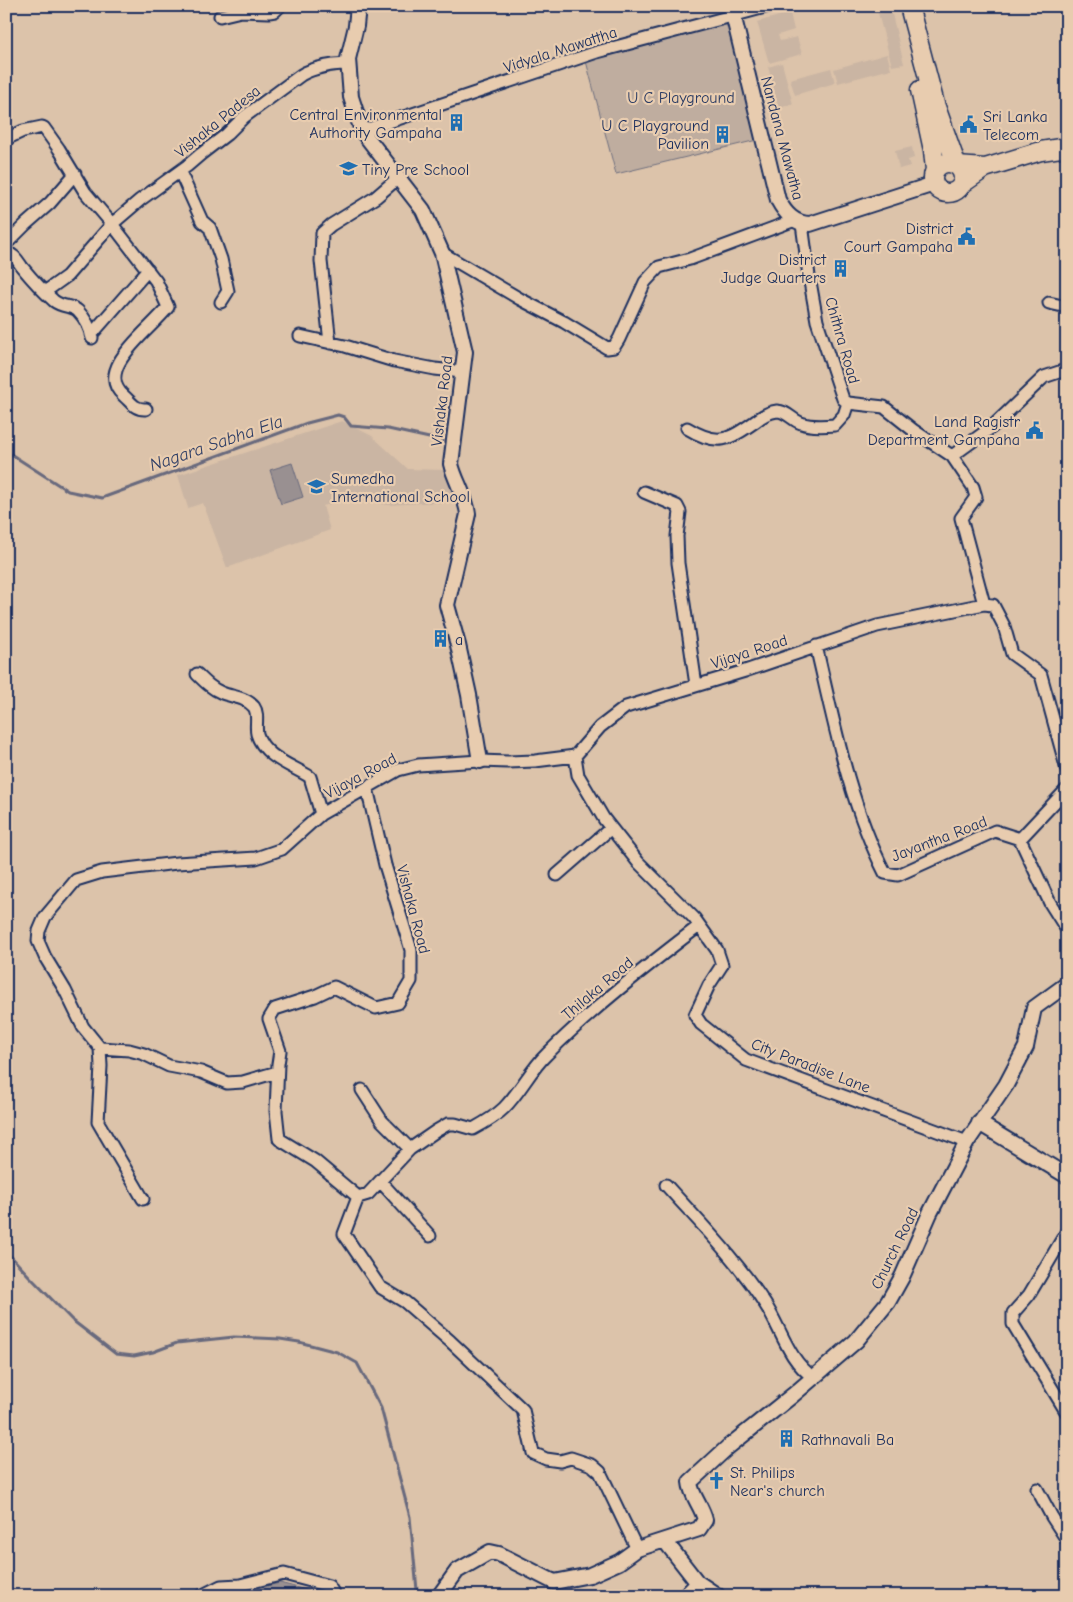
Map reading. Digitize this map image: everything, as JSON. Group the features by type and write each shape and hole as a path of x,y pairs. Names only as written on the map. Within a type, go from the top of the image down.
{"main road":[{"path":"898,6 911,34 957,166 962,174 962,184"},
{"path":"909,6 911,34 933,150 934,177 940,191 954,192 985,168 1041,151 1067,147"},
{"path":"934,177 938,166 947,163 957,166 985,168"}],"street":[{"path":"220,16 241,11 275,11 280,6"},
{"name":"Vishaka Road","path":"358,6 356,26 348,59 351,97 362,132 423,210 442,253 465,352 451,464 453,474 466,503 468,514 447,605 469,695 480,761"},
{"name":"Vidyala Mawattha","path":"362,132 597,52 732,11 769,6"},
{"name":"Nandana Mawatha","path":"732,11 778,200 786,214 799,222"},
{"name":"Vishaka Padesa","path":"46,291 67,276 112,224 140,200 180,172 227,134 244,117 308,70 341,64 349,66"},
{"path":"6,139 42,126 51,137 85,192 156,281 168,307 121,359 114,370 114,382 118,392 136,408 146,409"},
{"path":"180,172 202,221 210,228 222,260 228,291 220,302"},
{"path":"6,244 50,203 75,174"},
{"path":"442,253 607,348 614,347 645,282 659,267 799,222 810,224 934,177"},
{"path":"330,342 321,261 322,233 331,225 376,197 398,178"},
{"name":"Chithra Road","path":"799,222 817,321 843,399 848,403"},
{"path":"6,252 12,254 18,260 37,284 59,305 76,309 84,318 91,336 148,270"},
{"path":"1049,303 1067,306"},
{"path":"300,336 330,342 394,361 462,372"},
{"path":"952,456 992,427 1044,377 1067,371"},
{"path":"687,428 698,435 718,440 730,438 764,415 778,411 787,414 800,423 822,426 835,424 844,415 848,403 884,406 913,430 952,456 973,487 976,497 962,518 984,604 993,605 1004,626 1012,654 1040,675 1067,770"},
{"path":"644,492 678,506 680,512 677,536 678,562 696,685"},
{"name":"Vijaya Road","path":"100,1048 84,1027 38,941 39,931 45,917 76,880 102,872 177,863 256,858 282,849 321,814 398,770 418,765 480,761 554,760 574,756 600,727 626,707 745,671 877,626 984,604"},
{"name":"Jayantha Road","path":"816,646 843,758 871,845 885,873 898,875 995,831 1020,839"},
{"path":"197,674 208,685 221,692 241,698 254,707 257,732 262,746 274,756 310,777 321,814"},
{"path":"574,756 578,774 611,828 638,862 700,926"},
{"name":"Vishaka Road","path":"359,1197 315,1161 279,1138 276,1111 277,1072 280,1051 269,1019 274,1009 315,996 334,987 376,1008 398,1003 411,980 411,950 384,866 367,788"},
{"path":"1067,789 1020,839 1050,903 1067,930"},
{"path":"557,875 611,828"},
{"name":"City Paradise Lane","path":"700,926 717,950 722,965 709,985 695,1015 701,1024 746,1060 967,1142"},
{"name":"Thilaka Road","path":"359,1197 368,1194 410,1149 448,1124 473,1129 494,1118 523,1086 532,1070 571,1030 657,958 700,926"},
{"name":"Church Road","path":"439,1596 457,1571 490,1552 499,1554 554,1582 590,1574 619,1562 637,1549 699,1529 705,1520 704,1512 690,1488 690,1482 697,1474 856,1340 888,1302 902,1278 930,1213 967,1142 1006,1085 1026,1046 1034,1008 1067,984"},
{"path":"143,1199 98,1122 100,1048 129,1050 144,1054 169,1066 201,1072 227,1083 243,1082 277,1072"},
{"path":"362,1090 382,1121 410,1149"},
{"path":"979,1123 1067,1176"},
{"path":"380,1181 430,1236"},
{"path":"666,1185 722,1246 765,1304 799,1364 813,1377"},
{"path":"359,1197 344,1234 380,1287 411,1307 523,1410 533,1453 560,1461 571,1458 592,1465 600,1472 637,1549"},
{"path":"1067,1231 1029,1295 1013,1314 1012,1324 1067,1413"},
{"path":"1037,1489 1067,1540"},
{"path":"664,1541 697,1582 718,1596"},
{"path":"201,1596 221,1586 258,1582 284,1574 329,1586 335,1596"},
{"path":"683,1596 697,1582"}],"shaded area":[{"path":"891,10 904,64 892,66 878,13"},
{"path":"790,13 794,30 778,35 780,41 797,37 802,54 769,63 757,22"},
{"path":"887,54 891,69 838,83 834,69"},
{"path":"782,63 793,104 779,108 768,67"},
{"path":"831,68 835,83 795,95 790,79"},
{"path":"912,147 914,158 908,160 910,166 899,169 895,151"},
{"name":"Sumedha International School","path":"342,421 372,436 408,469 445,470 451,477 456,503 389,505 361,501 356,497 323,506 330,530 227,568 203,503 188,508 178,475"},
{"path":"292,463 303,497 281,504 270,470"},
{"path":"280,1583 321,1594 322,1596 213,1596 249,1594 267,1586"}],"green space":[{"name":"U C Playground","path":"728,23 757,140 616,174 586,61"}],"waterway":[{"name":"Nagara Sabha Ela","path":"6,451 68,491 102,498 307,423 338,415 344,417 351,426 388,429 443,441"},
{"path":"6,1251 72,1320 116,1354 134,1356 153,1352 177,1343 234,1337 280,1339 299,1342 337,1352 357,1363 381,1408 410,1517 416,1596"}],"place":[{"name":"Central Environmental Authority Gampaha","path":"456,123"},
{"name":"Sri Lanka Telecom","path":"969,125"},
{"name":"U C Playground Pavilion","path":"723,134"},
{"name":"Tiny Pre School","path":"348,169"},
{"name":"District Court Gampaha","path":"967,237"},
{"name":"District Judge Quarters","path":"840,268"},
{"name":"Land Ragistr Department Gampaha","path":"1034,430"},
{"name":"Sumedha International School","path":"317,487"},
{"name":"a","path":"441,639"},
{"name":"Rathnavali Ba","path":"787,1439"},
{"name":"St. Philips Near's church","path":"716,1481"}]}
